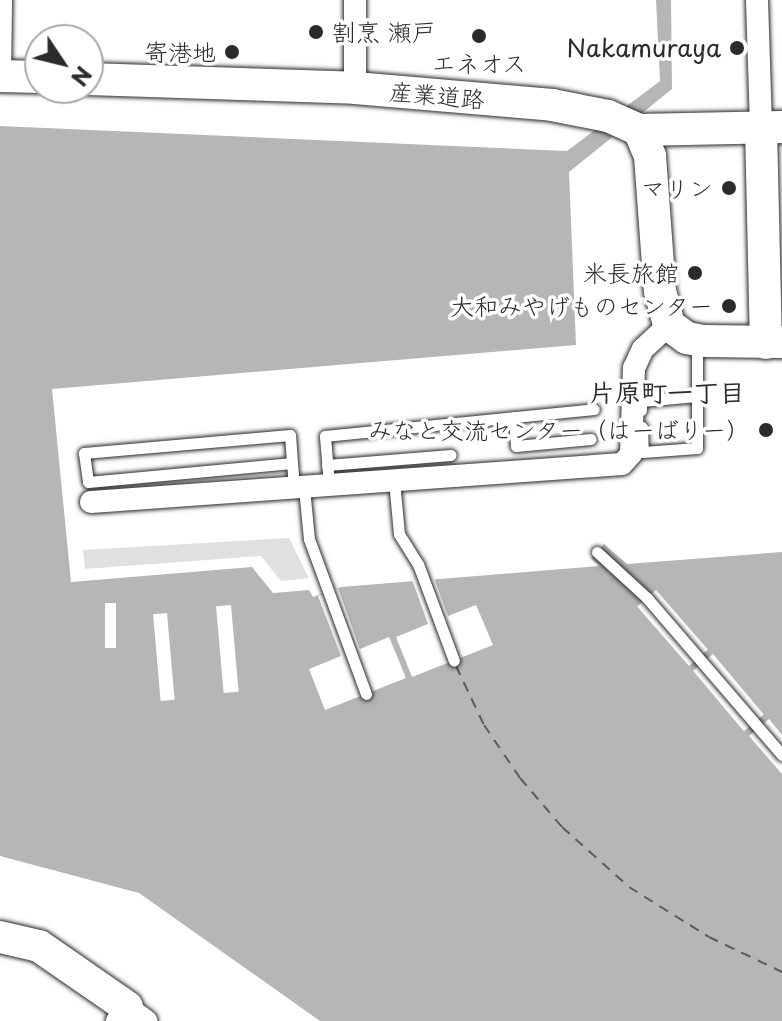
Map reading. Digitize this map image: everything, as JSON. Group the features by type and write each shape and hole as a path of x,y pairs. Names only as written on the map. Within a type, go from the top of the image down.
{"street":[{"path":"1,0 0,76 24,77"},
{"path":"355,0 355,88"},
{"path":"639,130 650,156 660,291 669,325 677,333 697,340 774,342 772,127 757,0"},
{"name":"産業道路","path":"104,80 355,88 552,105 608,116 639,130 772,127"},
{"path":"91,502 299,488 328,476 394,481 622,464 631,454 634,368 643,349 669,325"},
{"path":"0,937 39,946 130,1016"}],"lane":[{"path":"697,340 697,396 697,448 643,452 641,401 697,396"},
{"path":"451,455 328,476 325,436 594,409"},
{"path":"514,417 516,446 591,439"},
{"path":"292,463 88,482 84,453 290,435 292,463 309,539 366,694"},
{"path":"394,481 399,534 418,564 454,661"},
{"path":"597,552 647,598 782,755"}],"shaded area":[{"path":"656,0 671,0 672,89 569,172 576,345 52,389 71,582 252,567 273,593 309,590 313,597 341,587 599,566 591,558 604,544 627,564 782,552 782,1021 320,1021 139,893 0,856 0,126 567,151 660,81"},
{"path":"289,538 309,578 281,581 261,556 85,569 83,550"}],"pier":[{"path":"433,575 448,616 476,605 493,645 412,677 396,637 428,624 411,577"},
{"path":"338,588 360,649 389,637 406,678 325,710 309,669 341,656 318,596"},
{"path":"656,590 708,650 689,666 637,606"},
{"path":"105,603 116,603 116,648 105,648"},
{"path":"231,605 239,692 224,693 216,606"},
{"path":"167,613 175,700 161,701 153,614"},
{"path":"713,654 764,715 744,731 693,671"},
{"path":"769,719 782,735 782,774 749,736"}],"ferry route":[{"path":"456,666 484,725 520,778 562,827 629,887 709,937 782,972"}],"place":[{"name":"割烹 瀬戸","path":"316,32"},
{"name":"エネオス","path":"479,36"},
{"name":"Nakamuraya","path":"737,48"},
{"name":"寄港地","path":"232,52"},
{"name":"マリン","path":"729,188"},
{"name":"米長旅館","path":"695,273"},
{"name":"大和みやげものセンター","path":"729,306"},
{"name":"みなと交流センター（はーばりー）","path":"766,430"}],"district":[{"name":"片原町一丁目","path":"667,392"}]}
